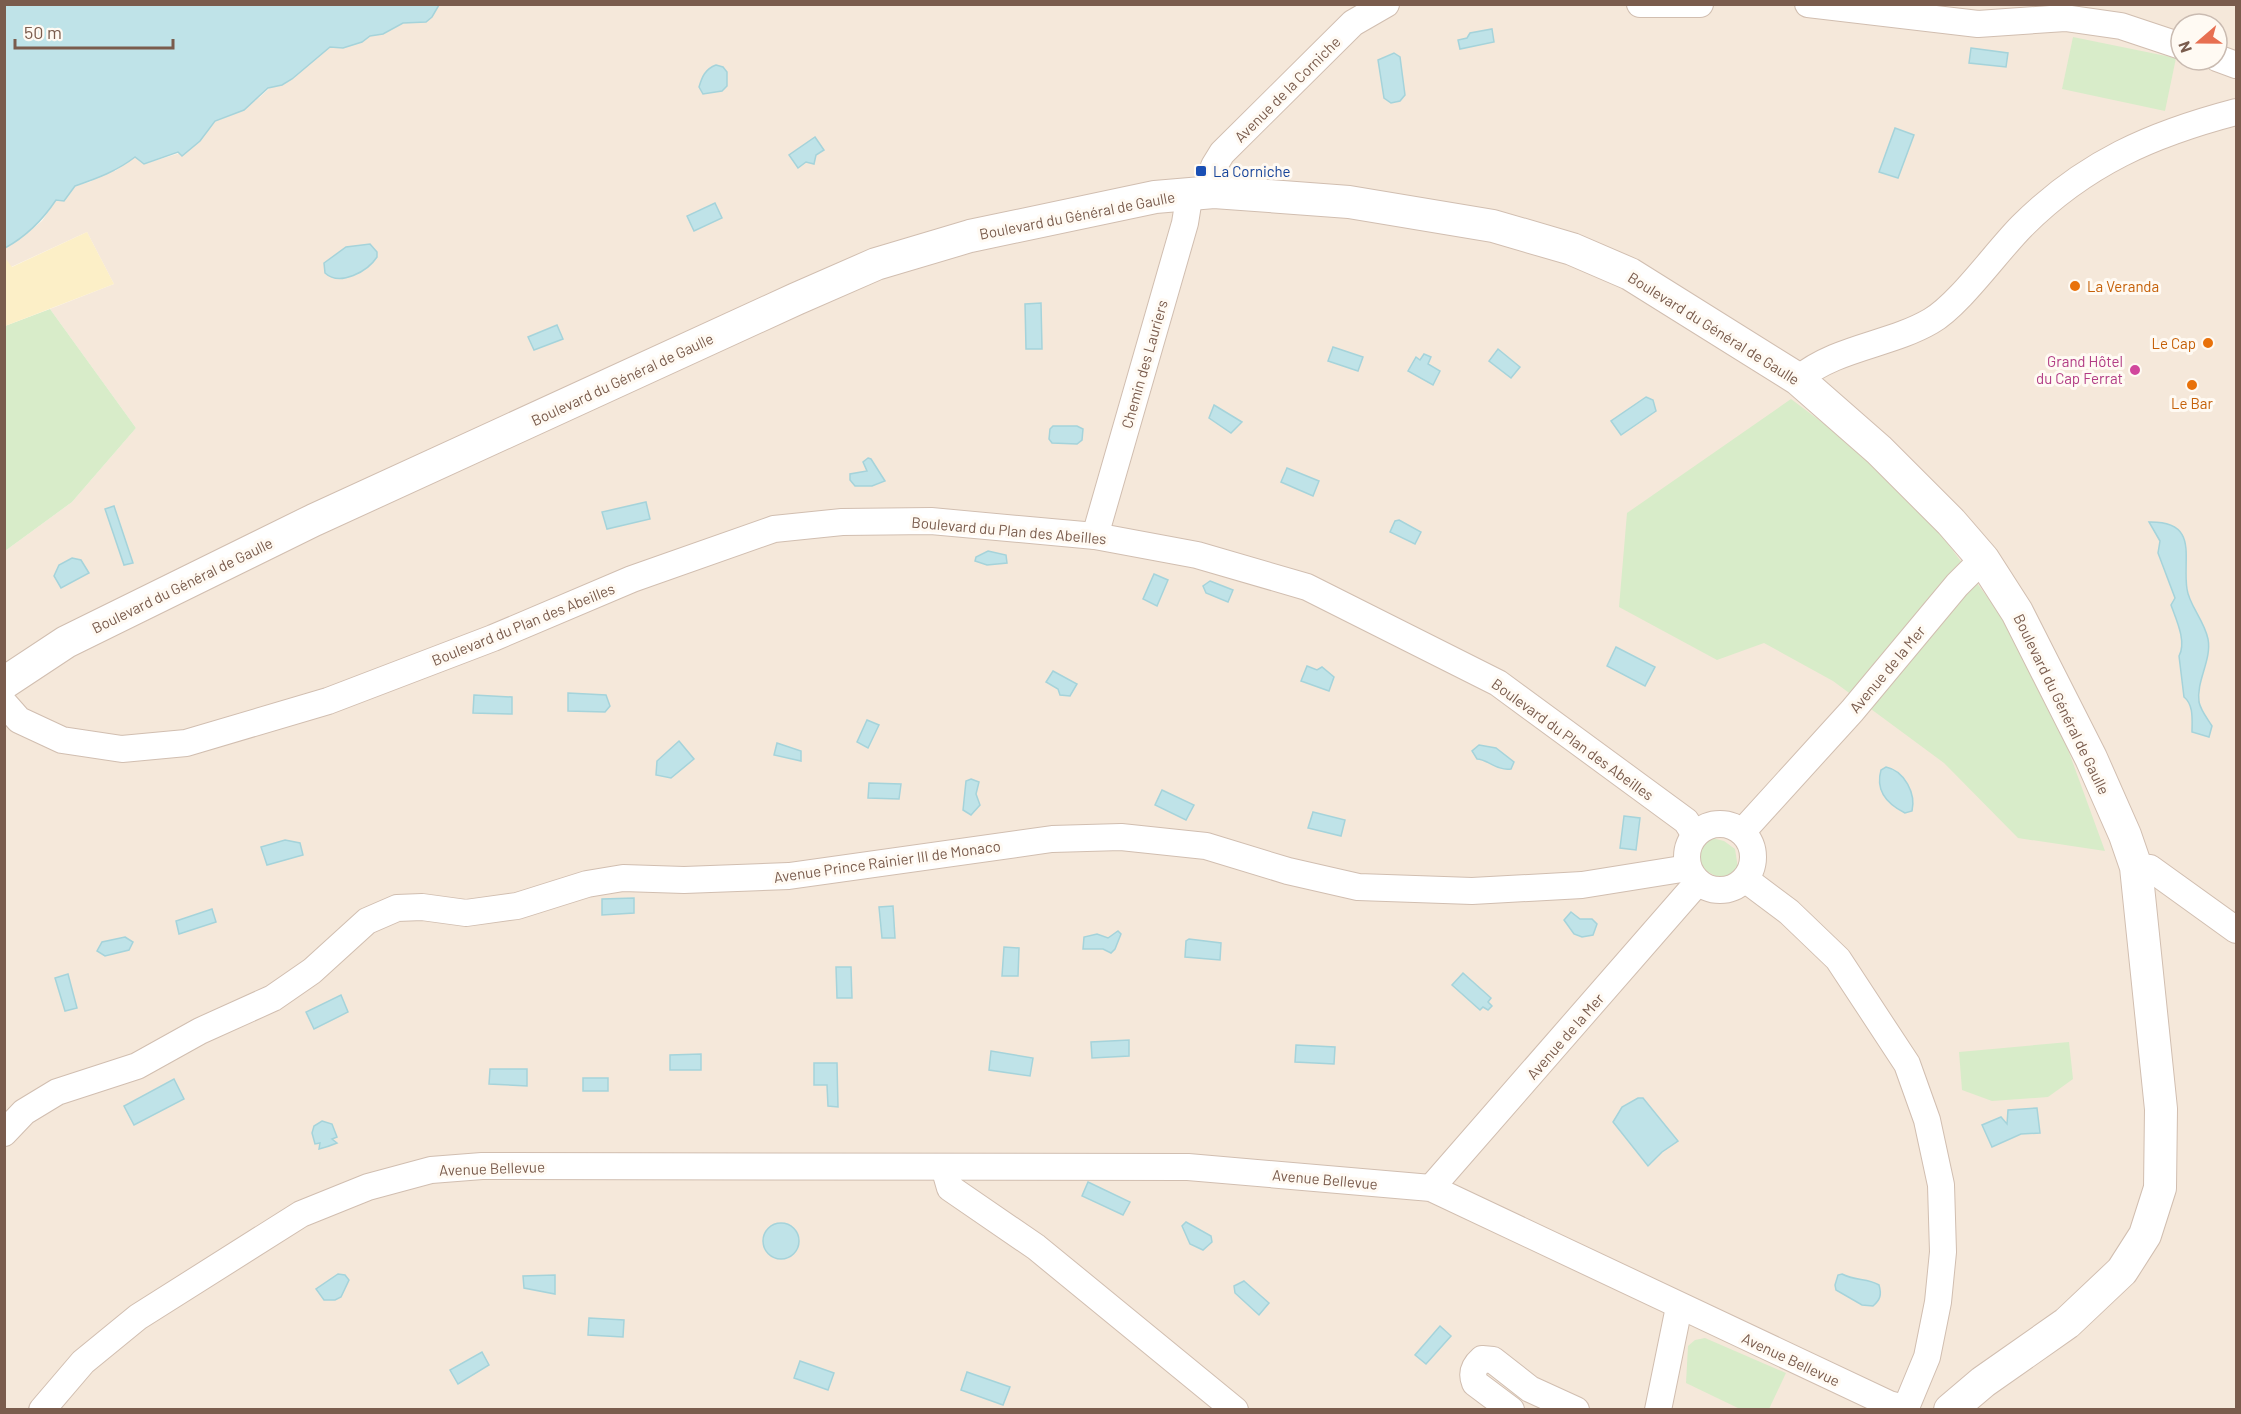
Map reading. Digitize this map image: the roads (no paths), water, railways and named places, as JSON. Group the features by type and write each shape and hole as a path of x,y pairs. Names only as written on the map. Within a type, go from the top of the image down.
{"street":[{"name":"Avenue de la Corniche","path":"1202,192 1222,153 1353,23 1386,4"},
{"path":"1640,4 1700,4"},
{"path":"1808,4 1978,24 2065,18 2121,26 2169,42"},
{"path":"1798,379 1815,365 1932,321 2057,193 2092,169 2166,132 2236,112"},
{"name":"Boulevard du Général de Gaulle","path":"4,683 66,642 314,520 876,264 970,236 1036,221 1202,192 1349,202 1492,226 1572,249 1630,274 1798,379 1879,450 1951,522 1983,559 2017,612 2051,675 2091,758 2136,867 2148,971 2163,1151 2160,1188 2145,1234 2122,1271 2067,1323 1983,1382 1950,1410"},
{"name":"Chemin des Lauriers","path":"1095,536 1185,223 1202,192"},
{"name":"Boulevard du Plan des Abeilles","path":"4,703 19,720 62,740 122,749 186,743 328,701 493,638 632,579 774,530 842,522 931,521 1095,536 1197,555 1318,592 1498,683 1686,821 1695,835"},
{"name":"Avenue de la Mer","path":"1742,832 1852,711 1957,585 1983,559"},
{"path":"1713,824 1733,826 1742,832 1753,850 1750,870 1745,879 1737,886 1717,891 1693,875 1689,845 1695,835 1713,824"},
{"name":"Avenue Prince Rainier III de Monaco","path":"4,1133 24,1112 57,1092 137,1066 200,1031 273,998 312,971 367,921 397,908 422,907 466,913 517,906 587,884 623,878 684,880 789,876 1052,839 1121,837 1206,846 1288,871 1358,886 1472,891 1582,885 1693,875"},
{"path":"2136,867 2150,868 2236,930"},
{"name":"Avenue de la Mer","path":"1431,1188 1693,875"},
{"path":"1745,879 1789,912 1838,959 1907,1064 1928,1120 1941,1185 1942,1262 1938,1302 1927,1357 1905,1409"},
{"name":"Avenue Bellevue","path":"42,1410 83,1362 138,1317 301,1214 368,1187 431,1170 482,1166 1188,1167 1431,1188 1679,1307 1889,1404 1905,1409"},
{"path":"944,1167 950,1188 1036,1247 1235,1410"},
{"path":"1658,1410 1679,1307"},
{"path":"1511,1410 1474,1383 1472,1377 1474,1366 1482,1359 1493,1360 1530,1389 1576,1410"}],"water":[{"path":"5,4 439,5 426,22 403,23 383,34 370,36 362,42 343,48 330,47 292,79 282,85 268,88 244,110 215,121 200,141 182,156 178,152 144,164 135,157 107,174 75,186 64,201 56,200 34,227 5,248"},
{"path":"1492,29 1494,42 1460,49 1458,40 1467,38 1470,33"},
{"path":"1971,48 2008,53 2006,67 1969,63"},
{"path":"1394,53 1400,57 1405,95 1400,101 1391,103 1384,98 1378,60"},
{"path":"716,65 723,67 727,72 727,86 722,91 703,94 699,87 703,77 709,69"},
{"path":"1895,128 1914,135 1898,178 1879,172"},
{"path":"815,137 824,150 816,155 814,164 806,162 798,168 789,155"},
{"path":"715,203 722,218 694,231 687,216"},
{"path":"370,244 377,252 377,257 361,272 346,278 331,277 325,273 324,263 346,247"},
{"path":"1041,303 1042,349 1026,349 1025,304"},
{"path":"557,325 563,339 534,350 528,337"},
{"path":"1333,347 1363,357 1358,371 1328,361"},
{"path":"1498,349 1520,367 1511,378 1489,361"},
{"path":"1424,354 1431,357 1428,364 1440,371 1433,385 1408,371 1416,357 1420,360"},
{"path":"1646,397 1653,400 1656,411 1621,435 1611,421"},
{"path":"1214,405 1242,422 1231,433 1209,418"},
{"path":"1053,426 1077,426 1083,429 1082,440 1077,444 1052,443 1049,439 1050,429"},
{"path":"868,458 871,459 885,481 872,486 855,486 850,480 850,474 867,471 863,462"},
{"path":"1287,468 1319,481 1313,496 1281,482"},
{"path":"646,502 650,519 607,529 602,512"},
{"path":"114,506 133,563 124,565 105,509"},
{"path":"1399,520 1421,532 1415,544 1390,532 1395,521"},
{"path":"2149,522 2165,523 2176,528 2185,544 2188,595 2203,625 2209,647 2200,686 2199,702 2212,726 2209,737 2192,732 2192,713 2184,697 2179,656 2181,637 2171,605 2175,598 2158,553 2160,541"},
{"path":"988,551 1006,555 1007,563 987,565 975,561 976,557"},
{"path":"72,558 81,560 89,573 61,588 54,576 59,565"},
{"path":"1154,574 1168,580 1157,606 1143,599"},
{"path":"1210,581 1233,590 1228,602 1206,593 1203,586"},
{"path":"1616,647 1655,667 1645,686 1607,666"},
{"path":"1307,666 1317,670 1322,667 1334,677 1329,691 1301,681"},
{"path":"1053,671 1077,684 1070,696 1060,695 1058,689 1046,682"},
{"path":"568,693 606,695 610,706 605,712 568,711"},
{"path":"474,695 512,697 512,714 473,713"},
{"path":"867,720 879,725 868,748 857,742"},
{"path":"679,741 694,759 671,778 656,775 657,761"},
{"path":"777,743 801,751 801,761 774,755"},
{"path":"1479,745 1496,748 1514,762 1511,769 1501,768 1477,759 1472,751"},
{"path":"1886,767 1899,773 1908,784 1913,804 1912,811 1905,813 1884,796 1880,778 1881,770"},
{"path":"971,779 979,782 976,794 980,805 971,815 963,810 966,781"},
{"path":"869,783 901,784 899,799 868,798"},
{"path":"1162,790 1194,805 1186,820 1155,805"},
{"path":"1313,812 1345,820 1341,836 1308,828"},
{"path":"1624,816 1640,818 1636,850 1620,848"},
{"path":"285,840 300,843 303,855 267,865 261,847"},
{"path":"634,898 634,913 602,915 602,899"},
{"path":"893,906 895,938 882,938 879,907"},
{"path":"212,909 216,922 179,934 176,921"},
{"path":"1571,912 1580,919 1592,919 1597,924 1593,935 1582,937 1574,934 1564,920"},
{"path":"1118,931 1121,934 1111,953 1103,949 1083,949 1084,937 1097,934 1108,938"},
{"path":"125,937 133,942 129,950 105,956 97,951 102,942"},
{"path":"1189,939 1221,943 1220,960 1185,957 1186,941"},
{"path":"1004,947 1019,948 1018,976 1002,976"},
{"path":"836,967 851,967 852,998 837,998"},
{"path":"1463,973 1491,998 1488,1002 1492,1006 1488,1010 1483,1007 1480,1010 1452,985"},
{"path":"68,974 77,1008 65,1011 55,978"},
{"path":"341,995 348,1012 314,1029 306,1012"},
{"path":"1129,1040 1129,1056 1092,1058 1091,1042"},
{"path":"1296,1045 1335,1047 1334,1064 1295,1062"},
{"path":"991,1051 1033,1058 1030,1076 989,1070"},
{"path":"701,1054 701,1070 670,1070 670,1055"},
{"path":"814,1063 837,1063 838,1107 828,1106 827,1085 814,1085"},
{"path":"490,1069 527,1069 527,1086 489,1084"},
{"path":"583,1078 608,1078 608,1091 583,1091"},
{"path":"174,1079 184,1099 134,1125 124,1106"},
{"path":"1638,1098 1643,1098 1678,1141 1648,1166 1613,1122 1622,1107"},
{"path":"2037,1108 2040,1133 2021,1134 1992,1147 1982,1125 2001,1117 2007,1124 2008,1110"},
{"path":"322,1121 332,1124 337,1137 332,1139 337,1143 319,1149 320,1143 315,1144 312,1133 314,1126"},
{"path":"1088,1182 1130,1202 1123,1215 1082,1196"},
{"path":"1186,1222 1211,1236 1212,1242 1203,1250 1190,1244 1182,1226"},
{"path":"781,1223 794,1228 799,1241 794,1254 781,1259 768,1254 763,1241 768,1228"},
{"path":"338,1274 345,1275 349,1280 341,1297 335,1300 324,1300 316,1289"},
{"path":"1842,1274 1879,1285 1880,1297 1877,1302 1873,1306 1862,1305 1836,1290 1838,1275"},
{"path":"555,1275 555,1294 524,1288 523,1276"},
{"path":"1244,1281 1269,1303 1259,1315 1235,1293 1234,1286"},
{"path":"589,1318 624,1320 623,1337 588,1335"},
{"path":"1440,1326 1451,1336 1426,1364 1415,1355"},
{"path":"482,1352 489,1365 458,1384 450,1370"},
{"path":"800,1361 834,1373 828,1390 794,1378"},
{"path":"967,1372 1010,1387 1003,1405 961,1390"}],"place":[{"name":"La Corniche","path":"1201,171"},
{"name":"La Veranda","path":"2075,286"},
{"name":"Le Cap","path":"2208,343"},
{"name":"Grand Hôtel du Cap Ferrat","path":"2135,370"},
{"name":"Le Bar","path":"2192,385"}]}
